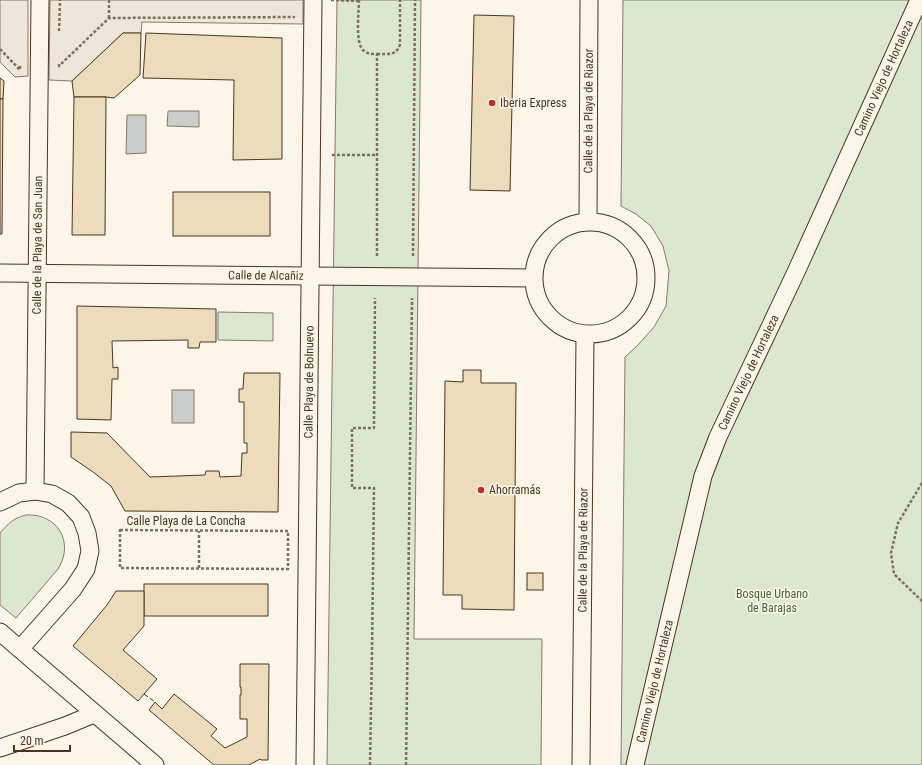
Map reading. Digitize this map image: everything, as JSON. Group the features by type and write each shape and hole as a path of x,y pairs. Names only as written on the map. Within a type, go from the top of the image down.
{"street":[{"name":"Calle de la Playa de San Juan","path":"35,491 40,0"},
{"name":"Calle Playa de Bolnuevo","path":"305,765 313,0"},
{"name":"Calle de la Playa de Riazor","path":"588,221 589,0"},
{"name":"Camino Viejo de Hortaleza","path":"635,765 703,476 718,436 796,272 919,0"},
{"path":"588,221 609,225 629,237 642,256 647,279 642,302 628,321 608,332 585,335 564,329 547,316 536,298 533,278 537,256 549,239 566,227 588,221"},
{"name":"Calle de Alcañiz","path":"0,273 533,278"},
{"name":"Calle de la Playa de Riazor","path":"581,765 585,335"},
{"path":"0,502 19,493 35,491 52,494 68,503 81,517 87,533 90,551 86,569 73,589 20,649"},
{"path":"0,632 155,765"},
{"path":"0,748 65,726 94,714"}],"path":[{"path":"59,37 60,0"},
{"path":"109,0 109,18"},
{"path":"327,0 359,0 358,36 362,50 367,54 392,54 399,49 400,44 400,0"},
{"path":"413,256 415,0"},
{"path":"59,59 59,66 109,18 294,17 294,11"},
{"path":"0,49 20,70 20,62"},
{"path":"377,54 377,256"},
{"path":"332,155 377,155"},
{"path":"370,765 374,488 352,488 352,428 374,428 375,298"},
{"path":"406,765 412,298"},
{"path":"922,483 898,523 890,553 894,574 922,602"},
{"name":"Calle Playa de La Concha","path":"120,530 199,531 288,531 288,569 120,568 120,530"},
{"path":"199,531 199,568"}],"green space":[{"path":"337,0 421,0 414,639 542,639 541,765 327,765"},
{"name":"Bosque Urbano de Barajas","path":"623,0 922,0 922,765 621,765 625,357 654,327 666,306 669,271 663,246 651,226 636,214 621,206"},
{"path":"218,312 273,313 273,341 218,340"},
{"path":"21,516 37,516 54,524 60,531 64,540 65,549 63,559 58,569 16,618 0,605 0,533 8,524"}],"shaded area":[{"path":"0,0 28,0 28,76 15,77 0,62"},
{"path":"50,0 303,0 303,24 142,22 141,33 123,33 72,81 49,80"},
{"path":"168,111 199,111 199,127 167,126"},
{"path":"127,115 146,115 146,153 126,154"},
{"path":"172,390 194,390 194,423 172,423"}],"building":[{"name":"Iberia Express","path":"474,15 514,16 510,191 470,190"},
{"path":"123,33 141,33 140,75 114,98 74,97 72,81"},
{"path":"146,33 282,38 282,159 233,160 234,80 143,78"},
{"path":"0,78 4,81 3,99 0,99"},
{"path":"74,97 106,97 105,235 72,235"},
{"path":"0,99 3,99 2,234 0,234"},
{"path":"173,192 270,192 270,236 173,236"},
{"path":"77,306 216,309 216,342 200,342 199,348 188,348 188,340 112,341 113,368 118,367 118,379 112,379 111,420 77,419"},
{"path":"463,370 481,370 481,383 516,383 514,610 462,609 462,595 443,595 445,381 463,382"},
{"path":"244,373 280,373 278,512 125,511 111,486 71,457 71,432 107,433 150,477 205,475 206,471 219,471 220,477 241,476 242,453 247,453 247,443 244,443 244,402 239,402 239,389 243,389"},
{"path":"527,573 543,573 543,590 527,590"},
{"path":"144,584 268,584 268,616 144,616"},
{"path":"116,591 144,591 144,626 123,650 157,679 138,701 73,646 107,605"},
{"path":"240,664 269,664 268,760 260,759 249,765 214,765 149,710 155,702 162,709 174,694 217,729 211,736 225,748 247,737 247,719 240,719"}],"fence":[{"path":"144,694 155,702"}],"place":[{"name":"Iberia Express","path":"492,103"},
{"name":"Ahorramás","path":"481,490"}]}
